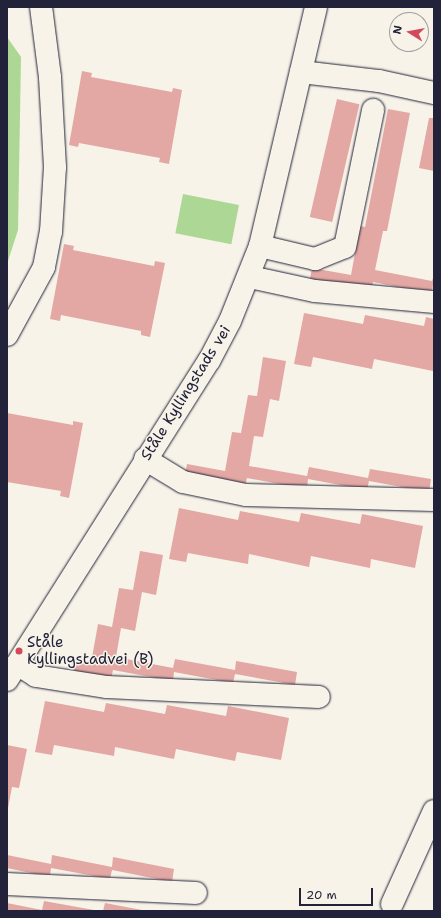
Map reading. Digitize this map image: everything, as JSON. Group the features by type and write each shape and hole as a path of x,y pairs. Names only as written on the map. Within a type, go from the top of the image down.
{"street":[{"path":"7,335 44,267 51,232 55,167 50,77 41,7"},
{"name":"Ståle Kyllingstads vei","path":"12,672 209,361 250,277 260,246 316,7"},
{"path":"301,72 379,81 434,93"},
{"path":"260,246 315,259 345,248 373,110"},
{"path":"250,277 315,291 434,302"},
{"path":"145,460 183,482 246,495 434,500"},
{"path":"12,672 107,687 319,697"},
{"path":"392,904 434,811"},
{"path":"7,884 196,893"}],"green space":[{"path":"7,37 21,57 18,230 7,264"},
{"path":"183,194 239,205 231,244 175,233"}],"building":[{"path":"82,71 92,73 91,77 172,92 173,88 182,90 169,164 159,162 160,158 79,143 78,147 69,145"},
{"path":"337,99 359,104 332,222 310,217"},
{"path":"388,109 410,113 387,231 383,231 375,270 432,281 434,275 432,294 373,282 371,291 310,279 312,268 351,275 360,226 365,227"},
{"path":"429,118 434,118 434,171 419,168"},
{"path":"64,244 74,246 73,250 154,266 155,261 165,263 150,337 141,335 141,331 61,315 60,321 50,319"},
{"path":"304,313 363,324 365,315 424,326 426,317 434,319 433,371 374,359 372,369 313,357 311,367 294,364"},
{"path":"263,357 286,361 279,401 270,399 263,437 254,436 249,466 307,476 309,467 368,478 370,469 431,479 429,492 369,481 367,490 308,479 307,489 247,478 245,486 185,476 187,464 225,471 232,432 241,433 248,395 257,396"},
{"path":"7,413 73,425 73,421 83,423 69,498 60,496 61,491 7,482"},
{"path":"179,508 238,520 240,511 299,522 301,513 360,524 362,514 423,526 415,568 371,559 370,568 311,556 309,567 249,554 248,564 188,553 186,562 169,559"},
{"path":"140,551 163,555 156,595 142,592 135,631 121,628 116,657 173,668 175,659 235,670 236,661 297,672 295,685 235,674 233,683 174,672 173,681 113,670 111,679 74,672 76,660 91,663 98,624 112,627 119,588 133,590"},
{"path":"45,701 104,712 106,703 165,714 167,705 226,716 228,706 289,718 281,760 237,752 235,761 176,749 174,759 115,747 114,756 54,745 52,755 35,752"},
{"path":"7,745 27,749 19,788 12,787 8,808"},
{"path":"7,855 51,864 52,855 112,867 113,857 174,869 172,882 112,870 110,879 51,868 50,877 7,868"},
{"path":"44,901 94,911 7,911 7,903 42,910"},
{"path":"105,903 142,910 142,911 103,911"}],"place":[{"name":"Ståle Kyllingstadvei (B)","path":"19,651"}]}
